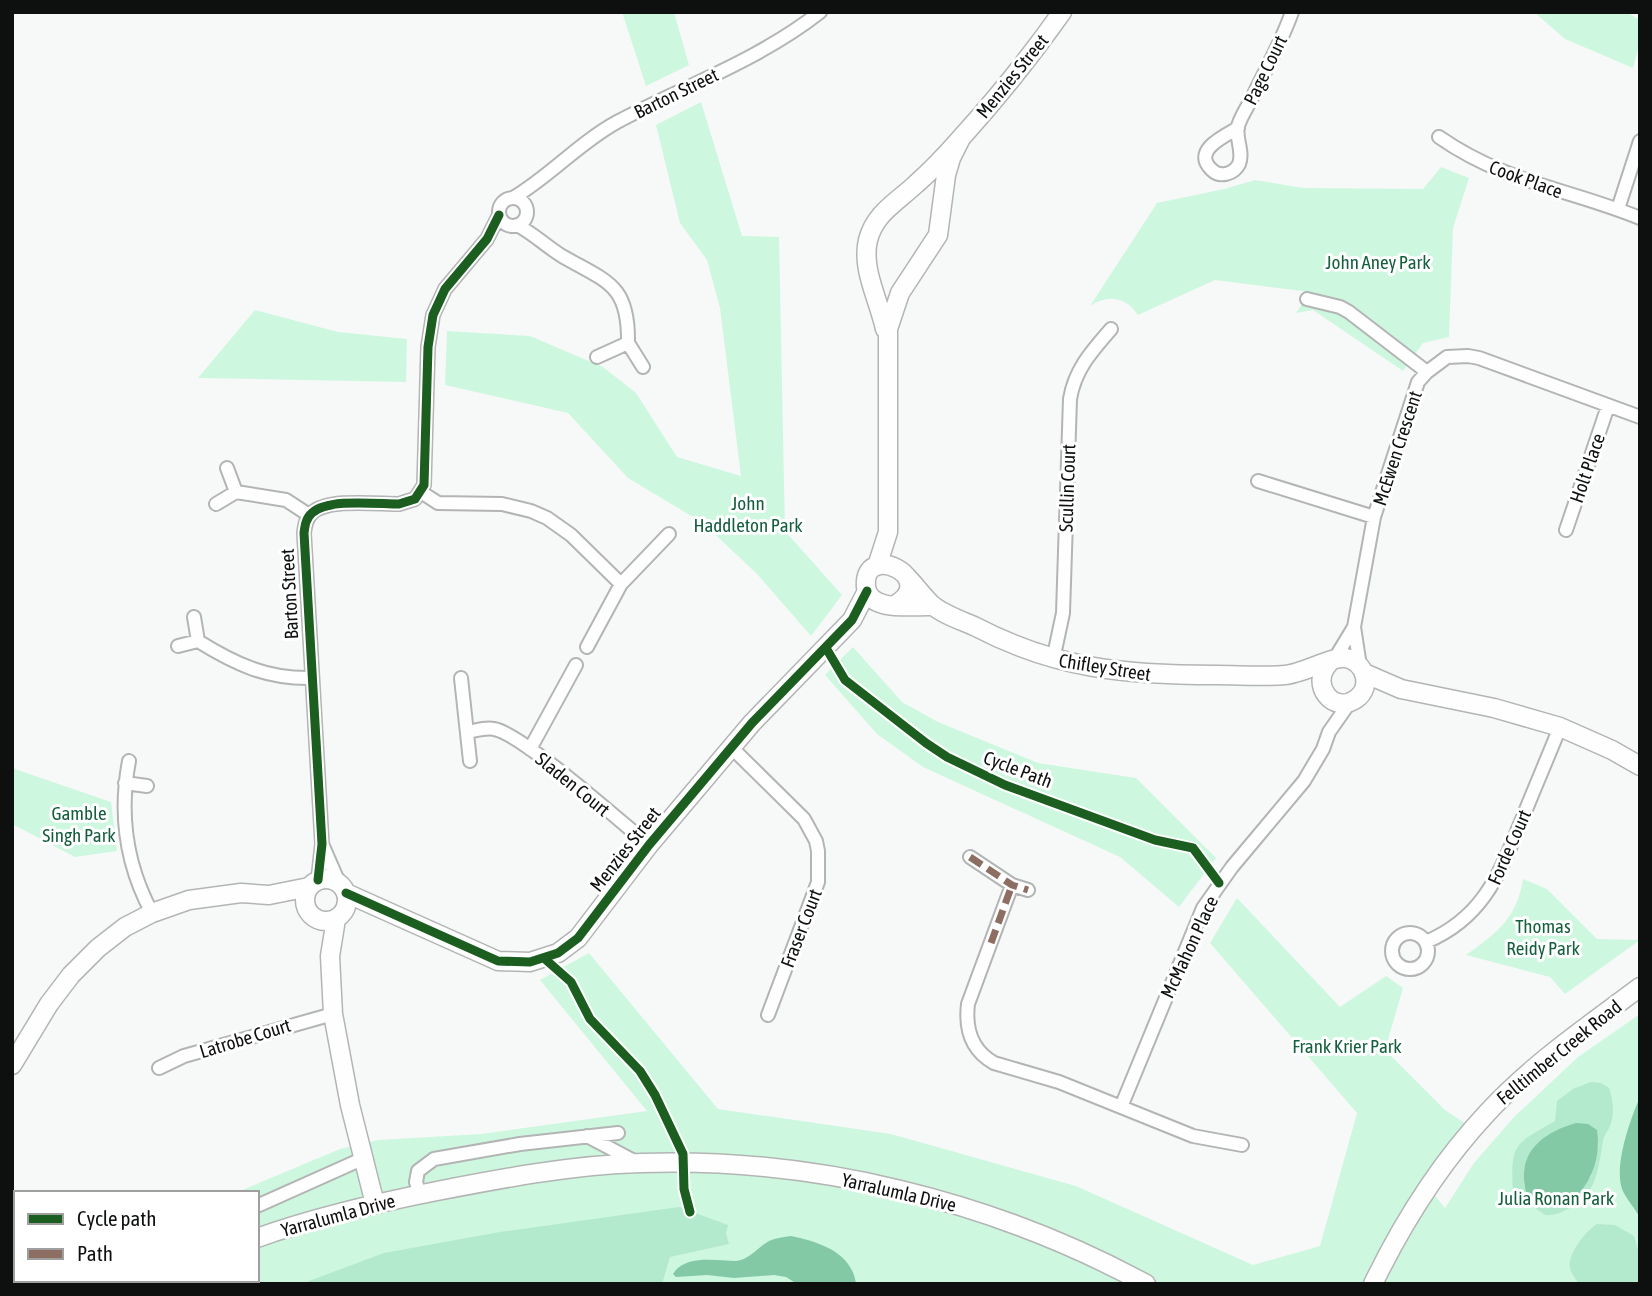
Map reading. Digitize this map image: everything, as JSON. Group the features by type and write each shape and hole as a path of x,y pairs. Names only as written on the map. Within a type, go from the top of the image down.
{"street":[{"name":"Barton Street","path":"513,198 538,184 566,157 616,123 780,41 820,12"},
{"name":"Menzies Street","path":"877,566 888,532 887,339 868,267 867,246 873,227 887,208 920,181 961,138 1062,12"},
{"name":"Page Court","path":"1238,128 1292,12"},
{"name":"Cook Place","path":"1438,137 1461,153 1493,169 1640,218"},
{"name":"Menzies Street","path":"887,339 896,300 938,234 946,175 961,138"},
{"path":"1618,209 1640,141"},
{"name":"Barton Street","path":"520,219 538,184"},
{"path":"216,504 236,492 286,500 309,514 325,505 408,503 421,492 426,475 426,382 430,324 445,289 487,239 502,203 513,198 522,201 520,219"},
{"path":"499,215 503,222 520,219"},
{"path":"520,219 556,252 597,274 617,292 627,318 628,344 643,367"},
{"path":"487,239 520,219"},
{"path":"1307,299 1340,307 1349,312 1427,372"},
{"name":"Scullin Court","path":"1053,660 1063,613 1072,386 1083,362 1111,328"},
{"path":"597,357 628,344"},
{"name":"McEwen Crescent","path":"1362,669 1354,627 1374,517 1418,382 1427,372 1447,357 1468,356 1640,417"},
{"name":"Holt Place","path":"1566,530 1608,406"},
{"path":"227,468 236,492"},
{"path":"1258,481 1374,517"},
{"path":"421,492 438,503 502,504 547,518 571,535 621,584"},
{"name":"Barton Street","path":"309,514 304,533 322,844 313,884"},
{"name":"Menzies Street","path":"888,532 904,573"},
{"path":"587,647 621,584 669,534"},
{"path":"891,564 904,573 908,590 901,601 888,605 870,597 867,591 868,577 877,566 891,564"},
{"name":"Chifley Street","path":"904,573 933,606 1006,643 1053,660 1155,675 1288,675 1332,661"},
{"name":"Menzies Street","path":"342,888 498,961 530,962 558,953 578,938 649,845 731,747 852,620 867,591"},
{"name":"Menzies Street","path":"852,620 888,605"},
{"name":"Chifley Street","path":"888,605 933,606"},
{"path":"194,617 198,641"},
{"name":"McEwen Crescent","path":"1332,661 1354,627"},
{"path":"178,646 198,641 251,669 273,676 311,678"},
{"path":"1401,689 1335,701 1326,695 1321,680 1322,673 1332,661 1348,659 1401,689 1507,711 1560,727 1638,763"},
{"name":"Sladen Court","path":"530,749 576,665"},
{"path":"1354,699 1365,685 1362,669"},
{"name":"Chifley Street","path":"1288,675 1326,695"},
{"path":"461,678 470,761"},
{"name":"McMahon Place","path":"1326,695 1329,732"},
{"name":"McMahon Place","path":"1121,1107 1203,908 1232,867 1298,790 1314,766 1329,732 1354,699"},
{"name":"Forde Court","path":"1426,942 1447,932 1466,917 1496,881 1560,727"},
{"name":"Sladen Court","path":"467,732 495,729 530,749 649,845"},
{"name":"Fraser Court","path":"731,747 804,819 817,841 820,861 818,882 768,1015"},
{"path":"129,761 125,783 129,857 142,895 152,913"},
{"path":"125,783 148,786"},
{"name":"Barton Street","path":"322,844 342,888"},
{"path":"970,857 1012,885 1028,890"},
{"path":"12,1065 49,1004 71,975 125,927 152,913 189,900 241,893 270,895 332,879 342,888 347,900 339,916 330,956 333,1014 362,1159 374,1204"},
{"path":"313,884 306,894 311,913 330,956"},
{"path":"1012,885 968,1004 966,1020 975,1048 994,1063 1059,1082 1193,1136 1242,1145"},
{"path":"270,895 322,920 379,907"},
{"name":"Felltimber Creek Road","path":"1373,1284 1393,1242 1449,1157 1488,1111 1530,1072 1640,987"},
{"name":"Latrobe Court","path":"159,1069 184,1056 333,1014"},
{"name":"Yarralumla Drive","path":"420,1195 416,1182 418,1171 434,1159 520,1143 618,1133"},
{"name":"Yarralumla Drive","path":"587,1136 638,1163"},
{"name":"Yarralumla Drive","path":"259,1205 362,1159"},
{"name":"Yarralumla Drive","path":"259,1237 374,1204 540,1173 638,1163 745,1165 811,1173 889,1188 1009,1222 1079,1251 1146,1284"},
{"name":"Felltimber Creek Road","path":"1385,1284 1402,1247 1408,1222"}],"green space":[{"path":"622,12 674,12 689,65 646,86"},
{"path":"1534,12 1626,12 1640,20 1640,42 1633,68 1565,39"},
{"name":"John Haddleton Park","path":"701,102 742,236 779,237 785,531 842,595 811,636 757,574 703,523 628,478 568,413 445,385 447,331 530,336 603,367 636,393 677,457 741,476 720,308 707,260 680,223 656,125"},
{"name":"John Aney Park","path":"1441,167 1469,178 1453,228 1449,337 1423,343 1403,371 1313,310 1296,313 1310,292 1215,280 1138,315 1128,304 1116,299 1103,300 1090,306 1157,203 1255,180 1303,188 1423,189"},
{"path":"255,310 338,332 407,339 406,382 198,378"},
{"path":"853,647 902,702 938,722 1038,763 1136,778 1216,858 1179,907 1120,857 923,767 877,734 825,675"},
{"name":"Gamble Singh Park","path":"12,768 111,802 117,851 75,857 12,824"},
{"name":"Thomas Reidy Park","path":"1523,879 1547,889 1597,939 1640,940 1565,994 1550,977 1466,955 1496,932 1511,914"},
{"path":"1237,898 1340,1007 1386,976 1403,988 1385,1050 1445,1110 1469,1126 1427,1186 1445,1208 1474,1163 1514,1117 1578,1057 1640,1014 1640,1284 36,1284 259,1282 259,1191 240,1191 340,1149 378,1140 481,1134 647,1111 540,980 589,953 718,1109 891,1134 1076,1186 1253,1265 1320,1246 1357,1113 1210,943"},
{"name":"Julia Ronan Park","path":"1591,1082 1601,1083 1609,1088 1613,1107 1612,1121 1604,1139 1592,1187 1580,1201 1565,1211 1545,1215 1513,1192 1515,1154 1524,1140 1555,1121 1557,1101 1573,1089","holes":["1599,1143 1591,1177 1527,1196 1524,1168"]},
{"path":"679,1207 728,1225 726,1233 729,1244 670,1257 662,1284 301,1284 384,1253 500,1232"},
{"path":"1597,1224 1615,1225 1634,1236 1640,1256 1640,1284 1579,1284 1571,1270 1571,1256 1583,1237"}],"shaded area":[{"path":"1640,1097 1640,1218 1622,1189 1620,1168 1628,1130"},
{"path":"1576,1123 1588,1124 1597,1130 1596,1160 1585,1186 1572,1201 1542,1201 1527,1196 1524,1169 1533,1148 1551,1133"},
{"path":"791,1236 823,1245 841,1256 853,1273 856,1284 797,1284 786,1277 774,1275 734,1278 707,1275 676,1277 673,1274 678,1268 693,1261 741,1260 769,1241"}],"marked path":[{"path":"970,857 1012,885 1028,890"},
{"path":"991,943 1012,885"}],"cycle path":[{"path":"318,880 322,844 305,524 310,515 319,508 353,503 399,504 415,499 424,485 428,347 433,315 445,289 487,239 499,215"},
{"path":"346,893 498,961 530,962 558,953 578,938 649,845 752,723 852,620 867,591"},
{"name":"Cycle Path","path":"826,648 845,680 947,757 1005,785 1155,840 1193,848 1219,883"},
{"path":"545,959 571,982 590,1019 640,1071 655,1095 683,1154 684,1189 690,1212"}],"park label":[{"name":"Frank Krier Park","path":"1347,1046"}]}
